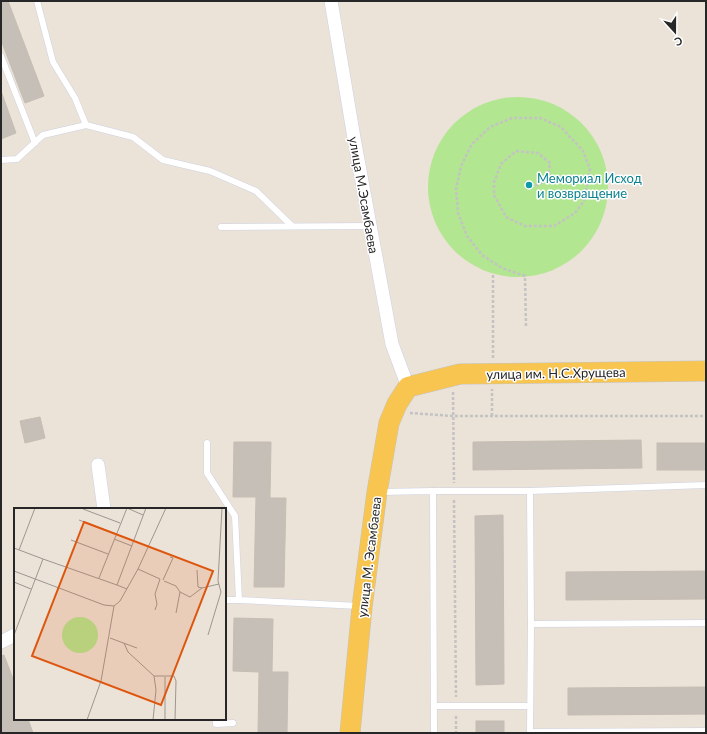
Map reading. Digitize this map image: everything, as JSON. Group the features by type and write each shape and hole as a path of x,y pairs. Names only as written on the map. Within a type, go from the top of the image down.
{"main road":[{"name":"улица им. Н.С.Хрущева","path":"408,387 460,374 706,371"},
{"name":"улица М. Эсамбаева","path":"350,733 362,606 377,492 389,423 408,387"}],"street":[{"name":"улица М.Эсамбаева","path":"331,1 392,344 408,387"},
{"path":"98,465 104,508"},
{"path":"1,642 14,636"}],"lane":[{"path":"37,1 53,62 75,98 86,125"},
{"path":"1,56 34,143"},
{"path":"1,160 17,159 43,135 86,125 133,137 163,160 210,171 256,191 292,226"},
{"path":"221,227 370,226"},
{"path":"207,443 207,473 235,516 239,600"},
{"path":"377,492 530,491 706,485"},
{"path":"433,491 434,733"},
{"path":"530,491 530,733 706,731"},
{"path":"226,600 362,606"},
{"path":"531,624 706,623"},
{"path":"434,706 530,706"},
{"path":"216,720 216,724 233,723"}],"path":[{"path":"526,326 525,276 502,268 482,255 467,236 458,214 456,190 461,166 472,144 490,127 512,118 540,118 561,127 583,150 590,169 584,201 575,213 554,226 525,226 506,217 494,195 494,182 501,164 516,151 538,153 550,164 548,178 538,185 529,185"},
{"path":"492,416 493,275"},
{"path":"453,391 456,733"},
{"path":"394,411 454,416 706,416"}],"green space":[{"path":"509,97 527,97 560,107 582,123 593,137 601,152 608,178 608,196 601,222 593,237 582,251 568,262 553,270 527,277 509,277 476,267 461,257 448,244 438,229 432,213 428,196 428,178 438,145 448,130 461,117 476,107 492,101"}],"building":[{"path":"1,1 8,1 44,96 25,103 1,40"},
{"path":"1,91 16,133 1,139"},
{"path":"40,417 45,438 25,443 20,421"},
{"path":"641,440 642,468 473,470 473,442"},
{"path":"234,442 271,442 270,498 286,498 284,587 254,587 256,497 233,497"},
{"path":"657,443 706,443 706,470 657,470"},
{"path":"503,515 504,684 476,685 475,516"},
{"path":"706,571 706,599 566,600 566,572"},
{"path":"234,618 273,619 272,672 288,672 287,733 258,733 259,672 233,671"},
{"path":"4,655 14,681 14,720 28,720 33,733 3,733 1,727 1,656"},
{"path":"706,687 706,714 568,715 568,688"},
{"path":"476,721 504,721 504,733 476,733"}],"place":[{"name":"Мемориал Исход и возвращение","path":"529,185"}]}
